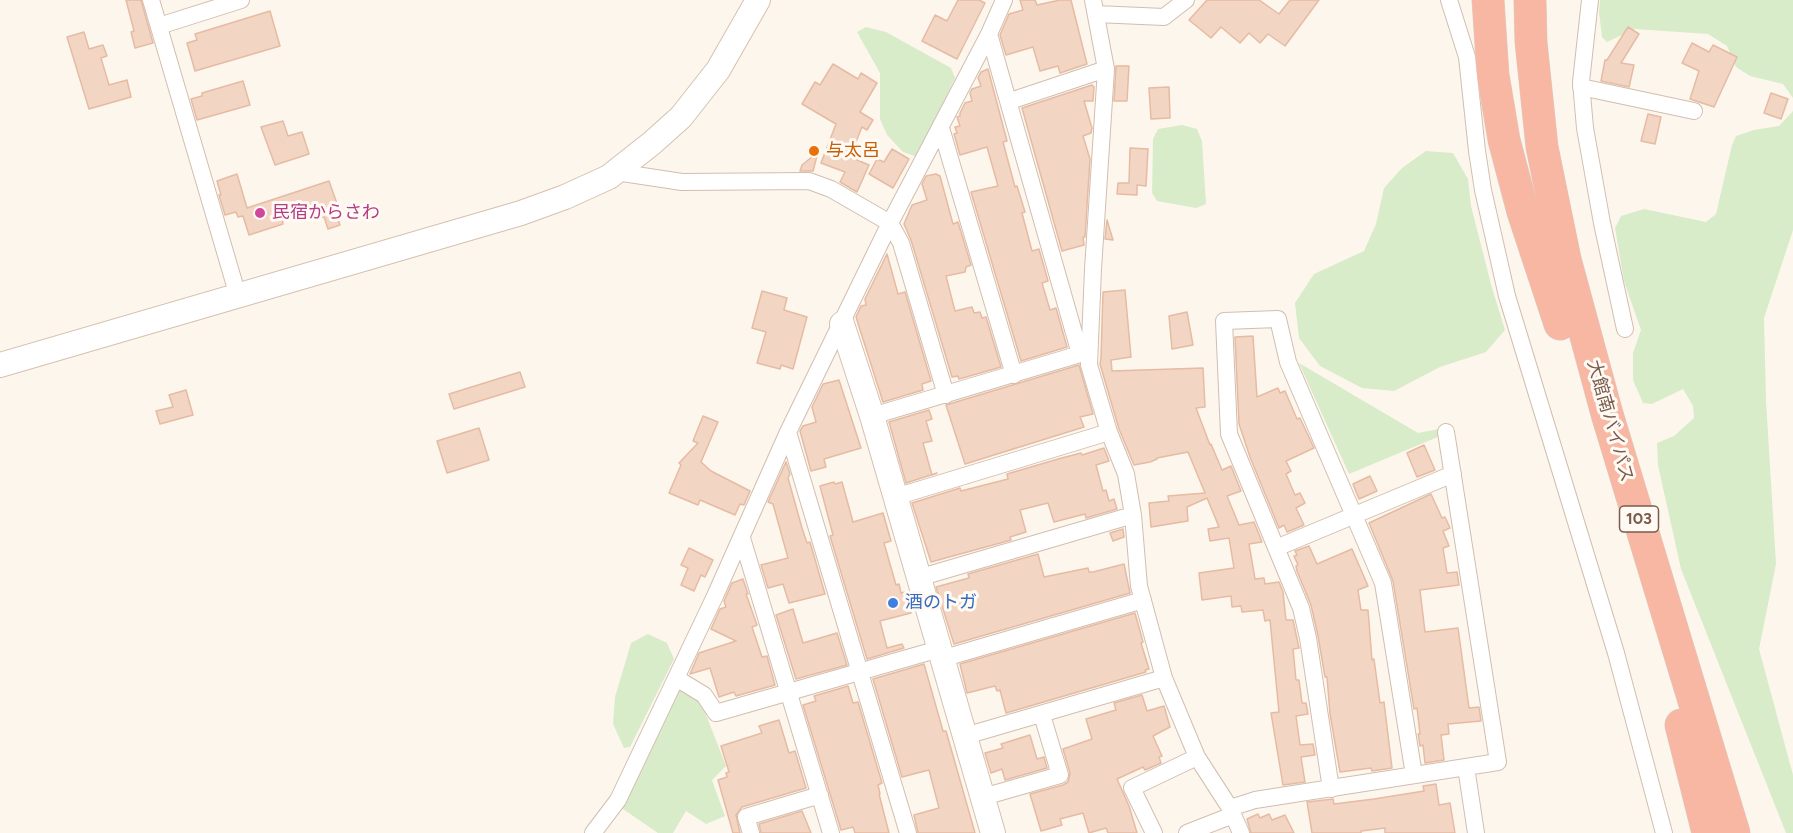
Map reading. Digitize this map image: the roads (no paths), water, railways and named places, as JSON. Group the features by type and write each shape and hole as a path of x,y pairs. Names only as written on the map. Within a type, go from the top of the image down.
{"highway":[{"path":"1488,0 1493,75 1504,140 1536,254 1570,321"},
{"name":"大館南バイパス","path":"1510,0 1513,74 1521,148 1544,264 1570,321 1690,722 1713,833"},
{"name":"大館南バイパス","path":"1530,0 1531,42 1542,147 1570,321"},
{"path":"1546,0 1545,59 1550,140 1570,321"},
{"path":"1690,722 1708,833"},
{"path":"1690,722 1742,833"},
{"name":"大館南バイパス","path":"1690,722 1734,833"}],"street":[{"path":"151,0 238,296"},
{"path":"159,27 242,0"},
{"path":"0,365 521,213 565,197 609,177 681,117 718,70 758,0"},
{"path":"593,833 618,800 742,538 788,432 890,223 941,128 1004,0"},
{"path":"1085,354 1106,69 1095,7 1164,17 1186,0"},
{"path":"1449,0 1467,57 1482,181 1507,296 1617,653 1664,833"},
{"path":"1590,0 1581,87 1602,223 1625,329"},
{"path":"989,34 1109,432 1126,474 1139,586 1164,678 1197,758 1231,811 1241,833"},
{"path":"1010,101 1106,69"},
{"path":"1581,87 1694,111"},
{"path":"941,128 1014,375"},
{"path":"616,172 682,182 809,181 831,189 890,223 901,243 945,395"},
{"path":"1330,789 1308,638 1301,609 1229,434 1224,321 1278,319 1288,362 1383,583 1414,776"},
{"path":"842,324 872,416 993,833"},
{"path":"872,416 1085,354"},
{"path":"788,432 908,833"},
{"path":"895,497 1109,432"},
{"path":"1187,833 1255,800 1498,762 1446,432"},
{"path":"1276,548 1453,474"},
{"path":"918,578 1132,515"},
{"path":"742,538 831,833"},
{"path":"676,678 704,695 716,713 860,671 940,654 1143,600"},
{"path":"964,736 1164,678"},
{"path":"983,797 1060,775 1041,715"},
{"path":"1154,833 1132,788 1197,758"},
{"path":"1467,767 1476,833"},
{"path":"751,833 746,817 820,795"}],"place":[{"name":"与太呂","path":"814,151"},
{"name":"民宿からさわ","path":"260,213"},
{"name":"酒のトガ","path":"893,603"}]}
